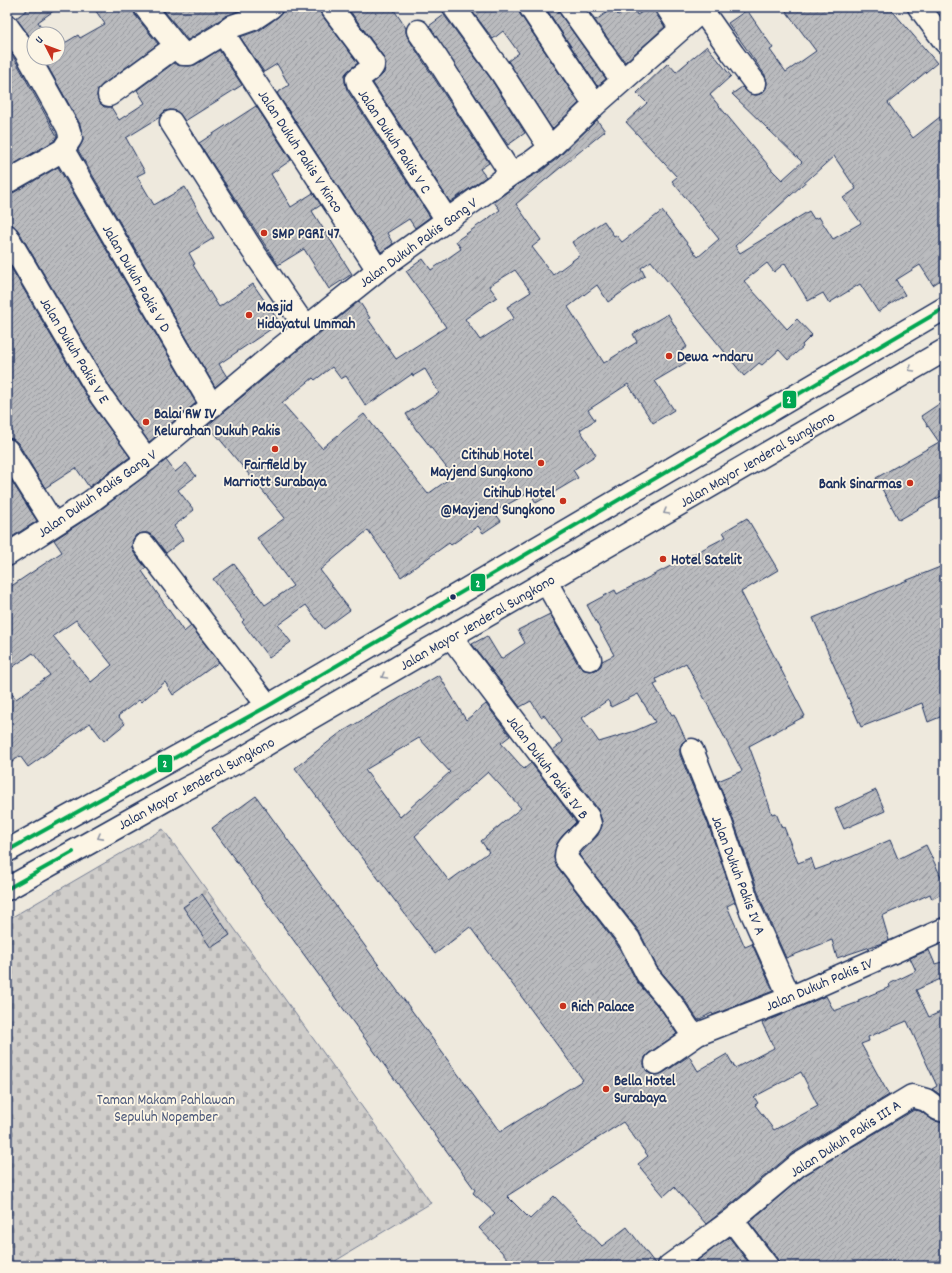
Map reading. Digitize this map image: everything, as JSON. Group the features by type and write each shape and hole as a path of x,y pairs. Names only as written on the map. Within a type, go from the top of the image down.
{"street":[{"path":"145,7 183,54 189,54 233,26 252,19 263,9"},
{"name":"Jalan Dukuh Pakis V C","path":"331,7 372,63 373,66 371,69 357,79 358,83 447,220"},
{"path":"454,7 500,72 550,148"},
{"path":"530,7 595,105"},
{"path":"570,7 622,80"},
{"path":"667,7 681,29"},
{"path":"919,7 945,42"},
{"path":"704,9 733,54 755,83"},
{"name":"Jalan Dukuh Pakis Gang V","path":"7,555 90,502 147,460 378,270 511,174 533,161 550,148 622,80 704,9"},
{"name":"Jalan Dukuh Pakis V D","path":"7,26 25,51 68,128 67,144 212,406"},
{"path":"418,31 511,174"},
{"name":"Jalan Dukuh Pakis V Kinco","path":"223,33 378,270"},
{"path":"109,95 176,46"},
{"path":"172,122 253,251 306,328"},
{"path":"7,182 67,144"},
{"name":"Jalan Dukuh Pakis V E","path":"7,236 101,396 147,460"},
{"path":"7,851 271,705 945,308"},
{"name":"Jalan Mayor Jenderal Sungkono","path":"7,889 171,797 237,762 945,350"},
{"path":"7,450 54,525"},
{"path":"144,545 271,705 270,709 274,710 283,721 280,734 270,743"},
{"path":"546,582 590,659"},
{"name":"Jalan Dukuh Pakis IV B","path":"451,637 588,817 590,824 588,829 569,846 566,852 566,858 629,940 647,974 695,1033"},
{"path":"271,705 282,707 285,714 295,727"},
{"name":"Jalan Dukuh Pakis IV A","path":"692,750 720,820 751,911 790,998"},
{"name":"Jalan Dukuh Pakis IV","path":"656,1063 695,1033 790,998 945,929"},
{"name":"Jalan Dukuh Pakis III A","path":"732,1220 798,1165 912,1096 926,1100 938,1109 945,1112"},
{"path":"669,1266 732,1220 767,1266"}],"green space":[{"name":"Taman Makam Pahlawan Sepuluh Nopember","path":"163,829 431,1203 327,1266 7,1266 7,920"}],"building":[{"path":"31,7 59,7 38,22 41,26 26,26 26,31 16,18"},
{"path":"93,7 133,7 135,15 158,44 102,85 98,90 97,96 99,102 104,107 111,107 119,120 145,103 137,90 174,63 178,65 195,65 219,50 242,85 185,121 176,111 165,111 160,117 126,138 145,172 137,176 154,205 185,187 214,238 189,253 195,264 193,265 219,307 253,284 280,323 219,364 227,377 215,387 78,150 83,140 80,124 47,66 66,66 66,42 78,35 80,38 105,24"},
{"path":"161,7 248,7 226,16 188,40"},
{"path":"283,7 319,7 321,14 358,63 345,74 347,90 430,217 415,228 409,219 387,233 393,244 381,252 277,93 289,85 277,64 264,72 240,37 260,30 282,13"},
{"path":"347,7 392,7 406,28 408,38 489,163 480,169 486,177 450,202 373,83 384,73 386,63 383,56"},
{"path":"469,7 518,7 520,14 579,103 552,129 508,61 519,53 503,31 493,39"},
{"path":"545,7 558,7 560,14 606,79 597,86"},
{"path":"585,7 596,20 613,8 618,15 633,7 637,15 650,7 655,7 656,14 665,27 625,62"},
{"path":"783,7 889,7 937,63 888,103 913,138 945,113 945,277 933,285 920,265 896,280 905,295 878,312 860,284 829,303 823,293 808,301 785,263 774,272 767,263 744,281 787,329 797,319 812,335 802,345 803,347 788,360 779,350 762,365 759,363 744,376 651,261 641,268 645,276 608,302 597,285 568,307 604,363 637,342 633,334 668,314 687,347 681,351 687,362 655,381 674,410 653,423 628,384 588,410 595,420 580,430 596,455 573,470 578,478 536,503 530,492 494,512 501,521 483,533 478,526 451,545 449,543 401,577 368,530 320,570 350,610 324,629 306,605 278,625 291,642 269,658 242,622 244,620 213,579 234,564 265,605 293,586 257,538 285,518 208,425 359,301 370,318 368,319 396,359 446,327 406,271 423,259 431,270 461,249 456,241 500,210 494,202 518,184 541,171 558,158 597,120 605,131 516,204 541,240 532,247 553,275 580,255 572,242 604,221 614,236 616,235 622,242 662,211 698,257 719,239 672,181 677,177 626,122 647,103 637,93 668,63 676,72 707,46 731,76 710,95 782,180 802,162 732,94 742,87 750,94 757,95 762,93 766,88 767,82 765,75 728,23 747,10 773,48 770,50 786,72 816,51","holes":["834,156 856,189 843,198 861,223 833,239 819,217 814,219 809,211 740,253 735,246","515,270 531,292 507,307 514,318 480,340 465,319 497,297 489,286","332,367 341,379 346,376 366,406 412,374 413,376 425,369 439,393 406,414 417,431 453,476 428,494 364,414 322,448 282,403 313,378 315,380"]},
{"path":"444,15 491,79 525,133 508,145 429,26"},
{"path":"7,47 57,136 54,141 7,168"},
{"path":"256,106 291,160 271,174 291,207 313,193 321,205 312,211 352,274 329,289 304,249 278,265 199,143"},
{"path":"58,167 196,403 149,442 111,389 18,230 13,225 7,224 7,194 13,193"},
{"path":"7,261 90,402 130,457 89,487 76,468 45,488 18,443 13,439 7,438"},
{"name":"Bank Sinarmas","path":"945,400 945,494 899,520 876,478 939,442 921,416"},
{"path":"166,460 175,472 186,463 196,476 178,490 194,510 174,526 183,540 166,553 154,537 148,533 142,533 136,535 133,540 132,547 134,553 146,568 142,571 184,632 191,626 219,662 173,695 165,682 141,702 139,700 118,716 125,724 104,741 90,723 28,767 20,756 7,766 7,687 16,699 50,675 33,653 7,671 7,589 62,552 54,540 97,512","holes":["76,620 112,665 91,682 53,636"]},
{"path":"7,474 37,521 7,540"},
{"path":"747,518 778,570 741,592 805,716 749,746 764,786 763,787 772,814 776,813 782,828 784,827 798,863 811,858 815,870 851,857 890,840 898,859 926,845 945,885 945,892 932,899 930,894 882,916 889,940 885,942 837,958 832,940 786,958 763,906 732,816 718,781 742,771 686,663 656,679 658,683 654,685 672,715 674,714 686,740 682,743 680,748 680,755 708,824 735,902 727,906 745,947 752,944 773,991 713,1015 712,1013 698,1020 682,996 657,967 639,931 579,855 598,835 602,826 602,821 598,809 553,750 563,742 544,715 541,717 531,701 520,707 472,644 487,636 501,659 525,643 518,630 550,614 579,666 584,670 596,670 601,666 602,661 614,655 587,605 615,590 617,594 726,537 723,532","holes":["638,694 655,722 635,731 599,742 582,718 608,700 611,707"]},
{"path":"945,565 945,715 928,722 922,703 861,727 813,618"},
{"path":"439,675 466,720 486,704 510,736 501,743 524,769 531,763 576,822 557,843 554,857 556,865 618,946 637,982 662,1011 677,1034 645,1057 644,1064 646,1070 650,1074 657,1075 663,1073 689,1056 698,1071 727,1054 735,1068 774,1048 762,1023 826,996 834,1011 859,1002 858,1000 890,987 889,984 916,971 910,958 929,950 935,964 945,961 945,977 916,990 929,1017 945,1010 945,1098 932,1089 937,1086 907,1021 868,1037 869,1041 861,1044 889,1095 791,1154 706,1224 674,1187 664,1196 643,1171 638,1164 648,1156 623,1122 507,1196 530,1219 554,1196 602,1246 627,1227 657,1266 515,1266 479,1228 495,1213 473,1193 475,1190 212,828 256,796 500,1132 583,1080 470,927 435,954 295,768 340,733","holes":["419,738 450,772 400,817 365,770","488,772 521,808 481,841 489,852 449,881 415,836","801,1072 818,1106 774,1130 755,1105 758,1103 754,1097"]},
{"path":"876,790 885,811 844,829 835,809"},
{"path":"202,894 230,935 211,948 183,907"},
{"path":"914,1110 920,1111 934,1121 945,1123 945,1266 779,1266 777,1258 749,1222 805,1175"},
{"path":"729,1237 751,1266 690,1266"}],"transit line":[{"name":"2","path":"7,851 268,706 945,308"},
{"name":"2","path":"7,889 73,852"}],"place":[{"name":"SMP PGRI 47","path":"264,233"},
{"name":"Masjid Hidayatul Ummah","path":"249,315"},
{"name":"Dewa ~ndaru","path":"669,356"},
{"name":"Balai RW IV Kelurahan Dukuh Pakis","path":"146,422"},
{"name":"Fairfield by Marriott Surabaya","path":"275,449"},
{"name":"Citihub Hotel Mayjend Sungkono","path":"541,463"},
{"name":"Bank Sinarmas","path":"910,483"},
{"name":"Citihub Hotel @Mayjend Sungkono","path":"563,501"},
{"name":"Hotel Satelit","path":"663,559"},
{"name":"Rich Palace","path":"563,1006"},
{"name":"Bella Hotel Surabaya","path":"606,1089"}]}
